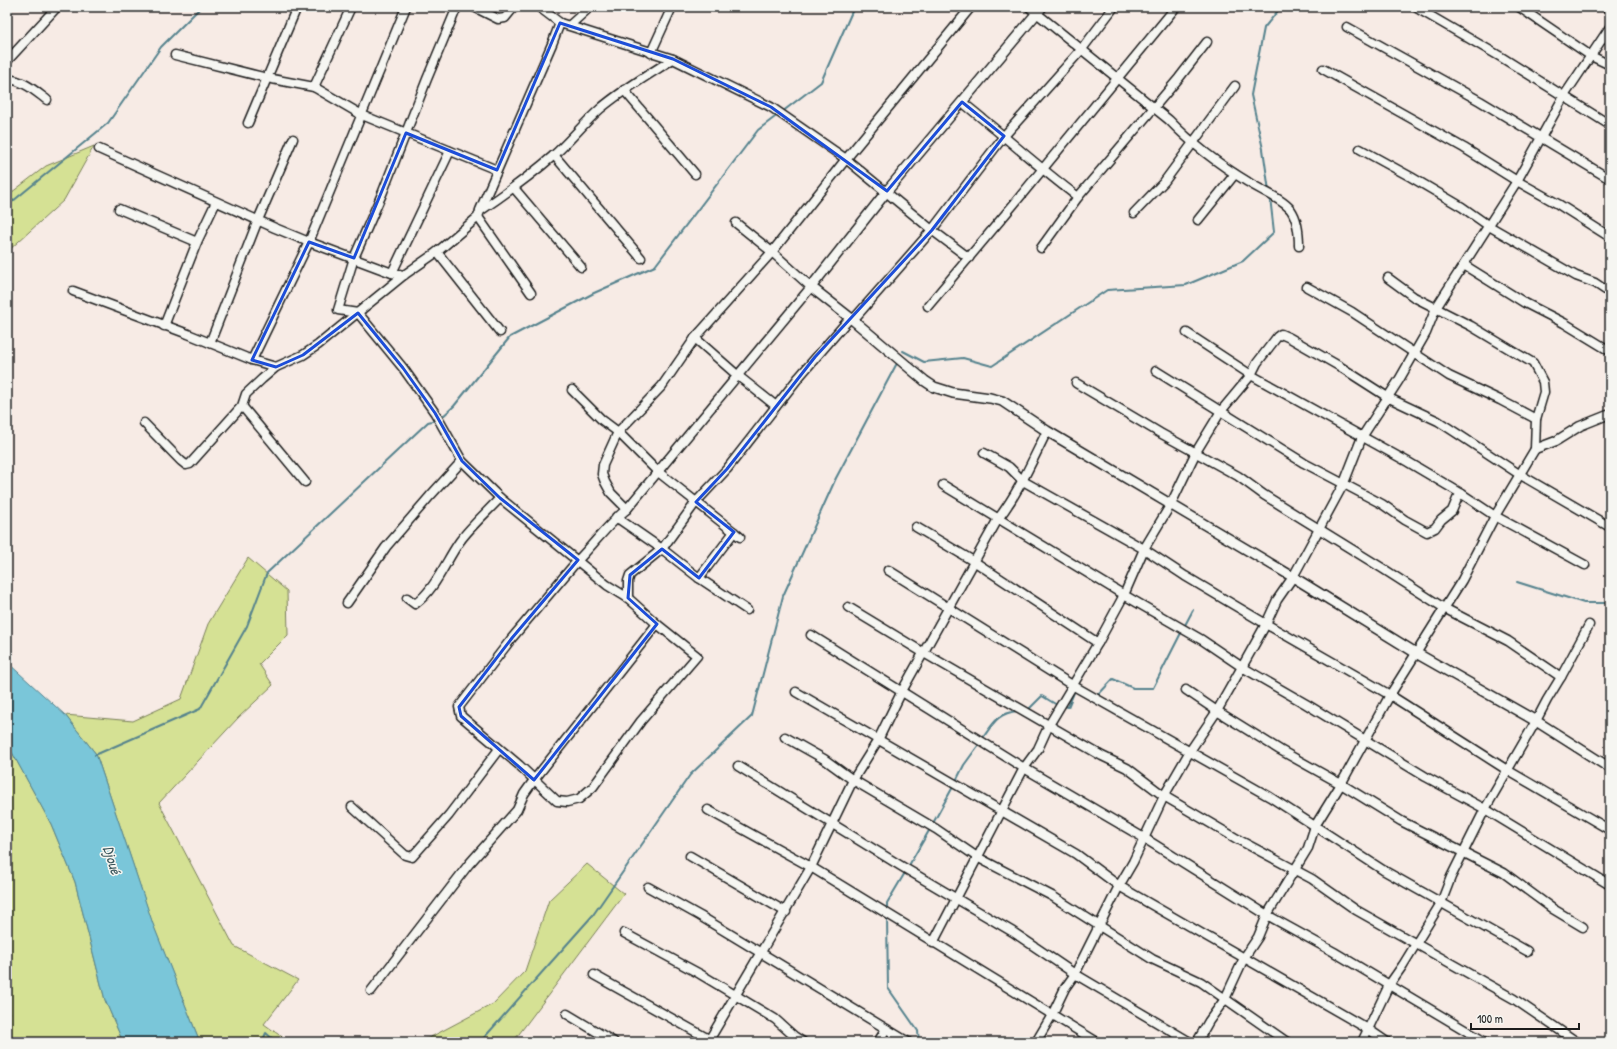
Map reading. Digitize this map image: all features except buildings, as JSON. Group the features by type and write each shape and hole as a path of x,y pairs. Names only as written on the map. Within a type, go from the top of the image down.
{"street":[{"path":"7,61 57,7"},
{"path":"248,123 297,7"},
{"path":"314,87 351,7"},
{"path":"252,360 309,242 406,7"},
{"path":"457,7 354,258 338,310 358,313 417,387 435,413 462,461 500,498 578,560 607,585 628,598 656,624 697,656 641,721 593,787 579,799 567,802 557,801 461,716 459,707 512,638 578,560 616,517 626,509 811,287 887,191 1040,10"},
{"path":"474,7 498,19 505,18 514,7"},
{"path":"539,7 560,23 673,59 771,107 846,159 887,191 932,230 969,258"},
{"path":"570,25 590,7"},
{"path":"651,53 672,7"},
{"path":"626,509 611,493 602,474 603,464 618,432 662,386 695,338 772,252 971,7"},
{"path":"1029,7 1040,10 1082,49 1169,120 1194,143 1235,174 1280,201 1292,211 1299,231 1300,246"},
{"path":"628,598 628,581 630,575 662,549 696,502 727,468 799,377 932,230 1004,136 1082,49 1114,7"},
{"path":"928,306 1176,7"},
{"path":"1415,7 1610,125"},
{"path":"1519,7 1591,56 1610,65"},
{"path":"1606,7 1610,10"},
{"path":"479,214 560,23"},
{"path":"1347,27 1480,101 1610,179"},
{"path":"1036,1042 1052,1016 1065,988 1075,974 1164,796 1242,667 1252,646 1266,624 1277,600 1292,577 1344,483 1362,437 1389,398 1413,353 1426,333 1436,308 1517,182 1564,96 1610,27"},
{"path":"1041,248 1078,197 1179,78 1207,42"},
{"path":"175,55 267,78 314,87 362,115 497,170"},
{"path":"144,423 186,464 190,464 242,406 246,394 276,367 303,355 358,313 404,275 437,252 479,214 514,188 554,155 578,130 624,90 673,59"},
{"path":"1323,69 1464,148 1517,182 1558,204 1610,237"},
{"path":"7,79 26,84 47,100"},
{"path":"1134,214 1164,182 1235,86"},
{"path":"624,90 695,174"},
{"path":"962,102 1078,197"},
{"path":"210,343 258,220 293,139"},
{"path":"99,149 309,242 392,273 404,275"},
{"path":"1360,149 1411,177 1490,226 1576,276 1595,283 1610,293"},
{"path":"392,273 450,151"},
{"path":"554,155 640,258"},
{"path":"1198,220 1235,174"},
{"path":"514,188 581,267"},
{"path":"164,326 197,242 216,202"},
{"path":"119,209 197,242"},
{"path":"479,214 530,293"},
{"path":"736,223 772,252 811,287 934,387 953,393 1002,401 1047,431 1171,504 1416,653 1536,721 1610,768"},
{"path":"437,252 500,332"},
{"path":"1464,265 1525,303 1564,323 1610,351"},
{"path":"1197,1042 1209,1021 1225,999 1244,958 1258,938 1267,915 1308,848 1315,826 1342,784 1390,695 1462,580 1495,516 1535,449 1536,419 1544,392 1543,382 1533,363 1471,326 1414,296 1388,278"},
{"path":"1307,287 1352,312 1449,376 1536,419"},
{"path":"73,291 105,302 252,360 276,367"},
{"path":"1187,333 1251,375 1462,494 1495,516 1585,565"},
{"path":"933,943 1024,768 1038,749 1049,725 1098,643 1124,595 1144,549 1171,504 1196,452 1221,411 1251,375 1277,337 1281,334 1339,366 1389,398 1438,421 1519,474 1610,527"},
{"path":"695,338 737,375 776,406"},
{"path":"1156,371 1304,463 1344,483 1427,532 1435,528 1441,520 1452,511 1457,499 1462,494"},
{"path":"1076,383 1160,433 1238,476 1264,495 1318,530 1382,568 1444,608 1508,641 1561,677"},
{"path":"572,390 602,420 618,432 657,471 737,535 698,578"},
{"path":"242,406 305,482"},
{"path":"1535,449 1556,441 1580,426 1610,414"},
{"path":"594,975 711,1041 735,995 786,912 811,867 853,780 878,740 902,692 950,608 998,519 1009,505 1023,481 1047,431"},
{"path":"984,453 1010,467 1023,481 1144,549 1185,576 1390,695 1507,770 1610,830"},
{"path":"347,603 386,547 462,461"},
{"path":"943,485 1124,595 1202,640 1242,667 1306,704 1365,741 1484,809 1610,885"},
{"path":"407,598 415,604 429,591 461,540 500,498"},
{"path":"616,517 662,549 698,578 747,610"},
{"path":"916,527 975,562 1098,643"},
{"path":"888,570 1072,685 1270,797 1383,870 1527,951"},
{"path":"848,607 924,653 1127,768 1164,796 1239,840 1294,869 1356,910 1416,945 1514,999 1577,1042"},
{"path":"370,991 469,864 517,810 524,794 534,780 656,624"},
{"path":"1362,1042 1389,985 1416,945 1441,903 1450,877 1464,853 1484,809 1561,677 1589,624"},
{"path":"811,636 1024,768 1144,838 1267,915 1334,952 1485,1042"},
{"path":"1186,690 1280,750 1342,784 1401,821 1504,873 1553,909 1583,927"},
{"path":"796,692 1076,854 1119,886 1368,1029 1388,1042"},
{"path":"785,736 824,759 853,780 936,829 977,857 1052,896 1152,959 1201,982 1287,1042"},
{"path":"352,807 405,855 412,857 448,815 499,749"},
{"path":"738,766 832,822 901,866 1013,932 1075,974 1190,1042"},
{"path":"708,810 811,867 1052,1016 1097,1042"},
{"path":"690,856 786,912"},
{"path":"648,887 700,916 908,1042"},
{"path":"624,933 700,974 775,1019 803,1042"},
{"path":"567,1014 614,1042"},
{"path":"878,1042 886,1028"}],"highlighted area":[{"path":"560,23 673,59 771,107 887,191 962,102 1004,136 932,230 815,357 727,469 696,502 734,532 699,578 662,549 630,575 628,598 657,624 534,780 461,716 459,707 512,638 578,560 500,498 462,461 435,413 403,368 358,313 303,355 276,367 252,360 309,242 354,258 406,133 497,170"}],"green space":[{"path":"94,146 64,200 7,252 7,196 46,166"},
{"path":"248,558 287,591 288,635 259,664 273,685 238,718 159,803 234,946 298,980 264,1024 289,1042 200,1042 153,925 96,754 65,715 133,721 181,699 208,624"},
{"path":"7,743 51,824 75,882 105,1000 123,1042 11,1042 7,981"},
{"path":"587,864 624,894 513,1042 415,1042 429,1038 493,1004 525,971 549,900"}],"water":[{"name":"Djoué","path":"7,662 65,715 96,754 153,924 200,1042 123,1042 105,1000 75,882 51,824 7,743"}],"waterway":[{"path":"7,206 108,123 161,47 201,7"},
{"path":"782,112 821,82 854,7"},
{"path":"1269,191 1263,149 1251,95 1264,28 1281,7"},
{"path":"440,419 454,406 510,337 594,293 655,266 758,130 779,114"},
{"path":"903,351 924,362 963,358 992,366 1107,290 1186,285 1243,261 1274,232 1270,197"},
{"path":"475,1042 482,1040 593,915 690,775 752,716 783,596 836,478 896,365"},
{"path":"95,755 200,709 247,626 267,573 428,422 436,420"},
{"path":"1517,582 1584,603 1610,603"},
{"path":"1184,627 1193,610"},
{"path":"1095,694 1098,695 1113,679 1133,688 1153,688 1182,631"},
{"path":"1064,706 1068,707 1075,690"},
{"path":"1028,710 1042,696 1057,705"},
{"path":"982,739 996,720 1005,714 1018,711"},
{"path":"956,781 964,765 980,743"},
{"path":"932,825 954,785"},
{"path":"908,867 930,829"},
{"path":"887,911 887,903 906,871"},
{"path":"887,916 888,988 918,1031 919,1042"},
{"path":"262,1042 266,1033 276,1042"}]}
